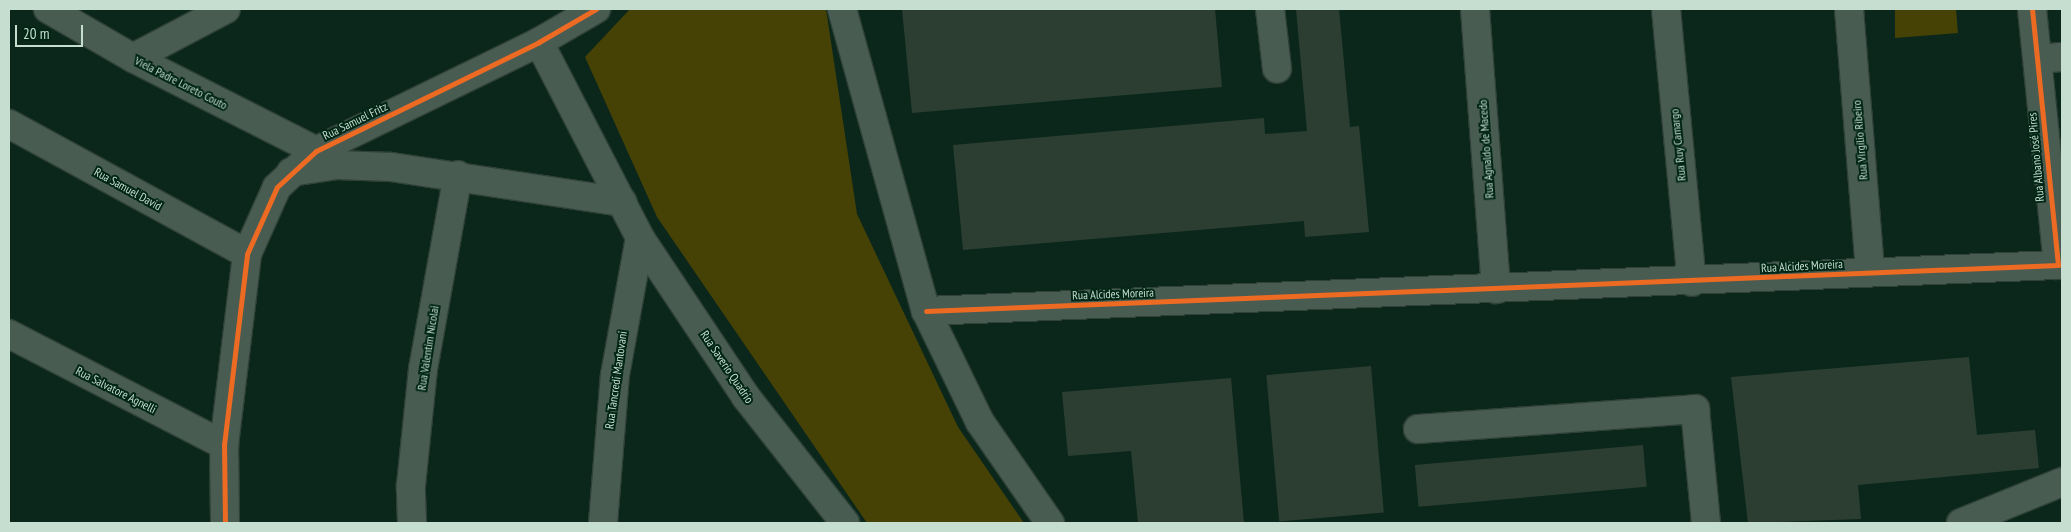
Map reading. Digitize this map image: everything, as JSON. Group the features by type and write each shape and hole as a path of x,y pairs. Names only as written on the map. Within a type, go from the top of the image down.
{"street":[{"name":"Viela Padre Loreto Couto","path":"48,9 132,58 316,152"},
{"path":"132,58 226,9"},
{"name":"Rua Samuel Fritz","path":"225,523 224,445 247,254 277,187 290,172 316,152 539,42 596,9"},
{"path":"842,9 926,311 980,422 1050,523"},
{"path":"1270,9 1277,69"},
{"name":"Rua Agnaldo de Macedo","path":"1475,9 1496,289"},
{"name":"Rua Ruy Camargo","path":"1666,9 1692,282"},
{"name":"Rua Virgílio Ribeiro","path":"1849,9 1870,272"},
{"name":"Rua Albano José Pires","path":"2020,268 2060,265 2050,58 2032,9"},
{"name":"Rua Saverio Quadrio","path":"539,42 640,238 746,397 845,523"},
{"name":"Rua Samuel David","path":"9,124 247,254"},
{"path":"290,172 337,165 458,175 622,202"},
{"name":"Rua Valentim Nicolai","path":"412,523 410,485 424,369 458,175"},
{"name":"Rua Tancredi Mantovani","path":"603,523 615,375 640,238"},
{"name":"Rua Alcides Moreira","path":"926,311 1692,282 1870,272 2020,268"},
{"name":"Rua Salvatore Agnelli","path":"9,334 224,445"},
{"path":"1418,429 1695,409 1706,523"},
{"path":"1961,523 2062,482"}],"shaded area":[{"path":"630,9 826,9 857,214 958,427 1024,523 867,523 657,217 585,57"},
{"path":"1895,9 1956,9 1958,33 1895,38"}],"building":[{"path":"902,9 1215,9 1222,87 912,113"},
{"path":"1296,9 1339,9 1350,127 1359,126 1369,232 1305,237 1304,221 963,250 953,145 1264,118 1265,134 1307,131"},
{"path":"1969,357 1977,435 2035,430 2039,468 1858,485 1861,519 1748,523 1731,377"},
{"path":"1371,366 1384,512 1279,522 1266,375"},
{"path":"1231,378 1244,523 1138,523 1131,451 1068,456 1062,392"},
{"path":"1643,445 1647,487 1419,507 1415,465"}],"cycle path":[{"path":"225,523 224,445 247,254 277,187 316,151 539,42 596,9"},
{"path":"926,311 2058,265 2032,9"}]}
